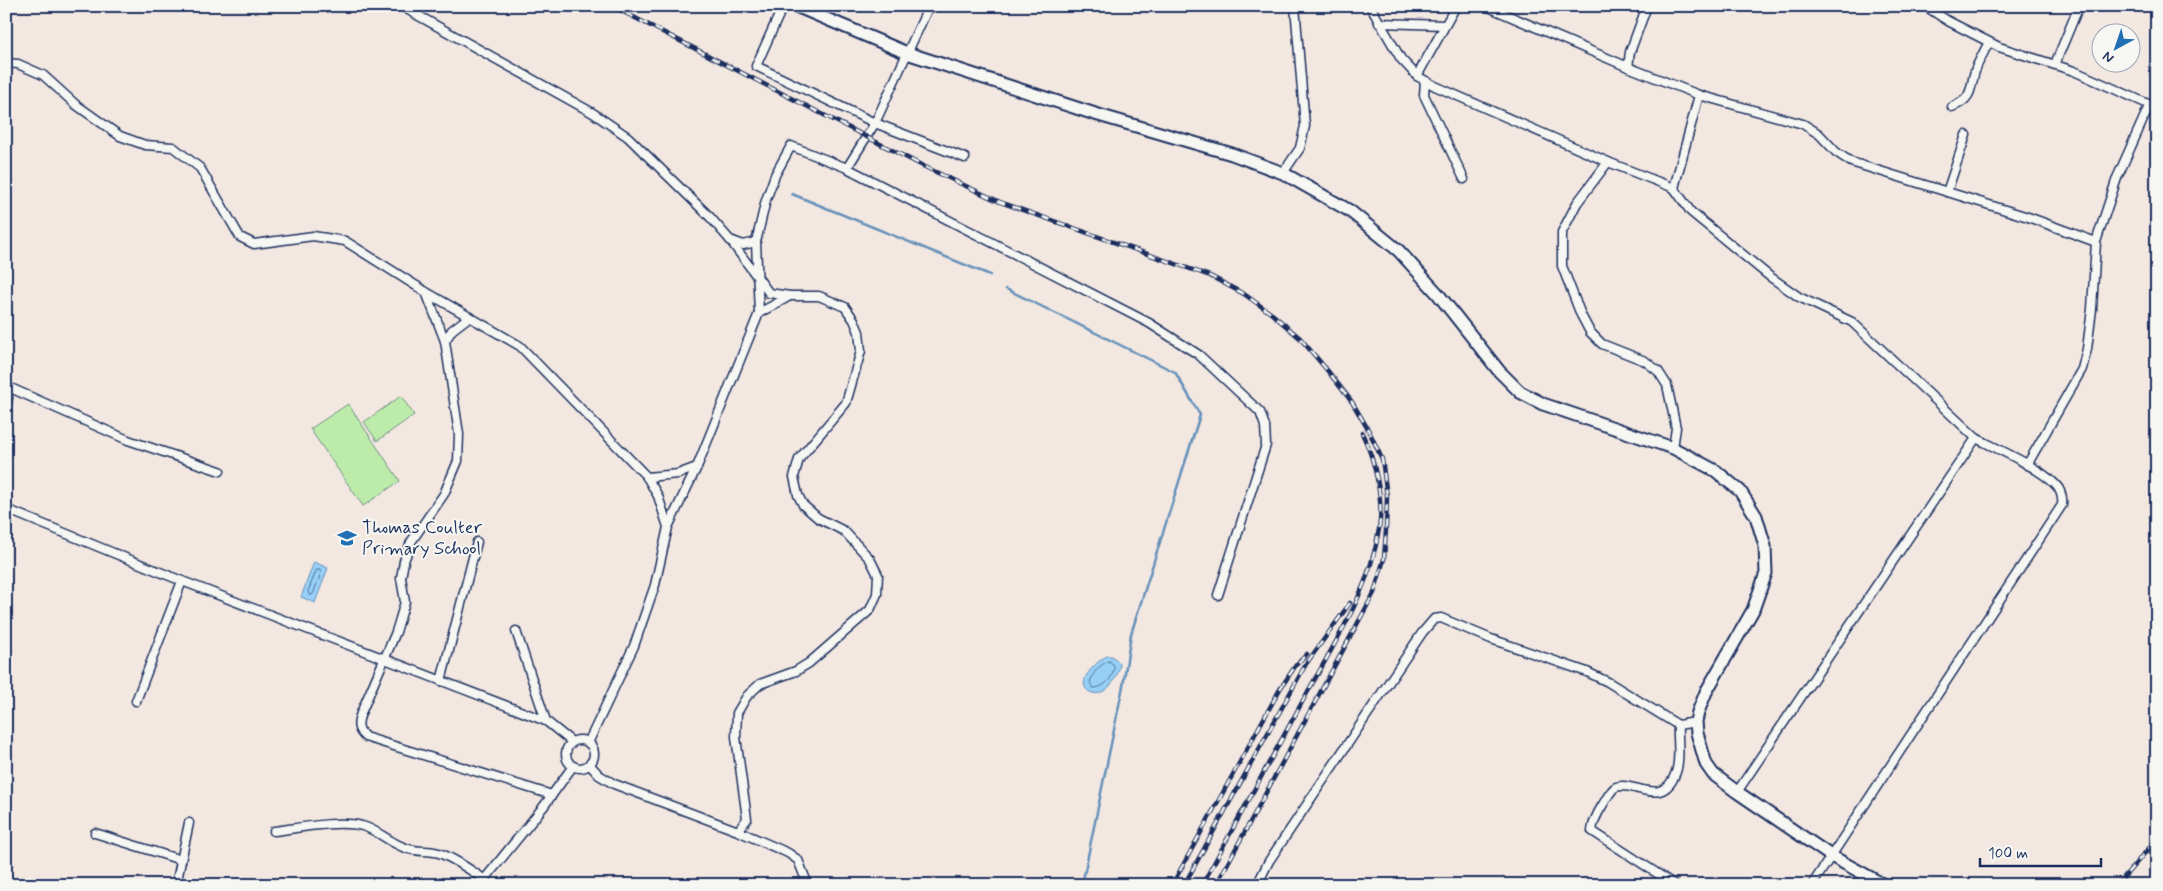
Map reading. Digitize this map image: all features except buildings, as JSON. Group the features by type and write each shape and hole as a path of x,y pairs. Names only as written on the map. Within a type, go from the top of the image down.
{"street":[{"path":"401,6 593,113 628,137 710,217 730,240 769,293 790,296 819,296 833,300 845,307 854,320 859,332 861,351 846,402 798,459 794,477 798,495 803,505 818,518 844,531 870,559 878,575 877,594 870,610 809,663 796,671 760,684 747,696 737,713 736,737 747,819 738,831"},
{"path":"783,6 756,66 875,123 965,158"},
{"path":"796,6 907,53 1095,114 1232,154 1283,173 1350,211 1399,251 1438,294 1499,371 1520,392 1543,404 1673,448 1716,471 1740,491 1756,516 1765,546 1766,573 1753,610 1706,692 1696,722 1706,764 1713,774 1737,792 1831,856 1884,885"},
{"path":"847,168 875,123 929,6"},
{"path":"1283,173 1300,148 1305,126 1295,6"},
{"path":"1370,6 1401,59 1417,76 1608,162 1674,188 1691,212 1769,276 1799,297 1852,322 1976,438 2027,465 2056,484 2062,496 2062,505 1812,885"},
{"path":"1417,76 1456,6"},
{"path":"1486,6 1628,67 1699,95 1803,124 1819,134 1836,152 1851,162 2028,217 2096,242"},
{"path":"1628,67 1630,52 1647,6"},
{"path":"1926,6 1948,21 1989,42 2055,64 2154,106 2117,178 2096,242 2092,309 2087,349 2082,369 2027,465"},
{"path":"2055,64 2079,6"},
{"path":"1379,23 1445,25"},
{"path":"1952,106 1966,100 1969,95 1976,69 1989,42"},
{"path":"6,63 18,64 43,74 75,104 120,136 145,145 174,147 200,168 240,237 254,244 314,236 345,241 426,292 520,346 647,477 658,496 668,527"},
{"path":"1425,81 1424,95 1464,179"},
{"path":"1674,188 1699,95"},
{"path":"1946,192 1966,135"},
{"path":"588,743 634,646 655,585 668,527 697,467 759,314 756,242 775,174 791,146 847,168 1149,323 1199,355 1260,412 1265,426 1266,445 1218,595"},
{"path":"1608,162 1577,203 1562,232 1562,266 1581,315 1590,332 1602,344 1645,361 1658,371 1663,378 1667,385 1673,408 1676,428 1673,448"},
{"path":"730,240 743,245 756,242"},
{"path":"426,292 445,341 459,434 458,461 444,494 409,548 401,578 405,602 396,632 358,722 359,730 365,737 552,795"},
{"path":"759,314 790,296"},
{"path":"445,341 452,330 469,317"},
{"path":"6,386 8,398 6,408"},
{"path":"6,386 128,440 220,471"},
{"path":"1737,792 1976,438"},
{"path":"647,477 678,474 697,467"},
{"path":"6,509 182,581 546,721 572,742"},
{"path":"441,681 477,542"},
{"path":"136,702 182,581"},
{"path":"1257,885 1285,836 1422,632 1434,620 1441,618 1491,640 1587,672 1608,682 1678,725 1696,722"},
{"path":"516,631 546,721"},
{"path":"1675,885 1592,830 1593,823 1607,797 1616,788 1622,786 1651,793 1662,789 1670,782 1676,772 1678,760 1678,725"},
{"path":"580,740 588,743 593,753 589,764 582,767 573,766 567,759 566,750 572,742 580,740"},
{"path":"589,764 599,775 614,784 738,831 788,853 798,860 808,885"},
{"path":"274,830 345,824 361,825 376,831 390,842 409,849 438,853 452,859 483,883 573,766"},
{"path":"176,885 189,823"},
{"path":"95,833 181,860"}],"green space":[{"path":"401,396 414,415 377,441 364,422"},
{"path":"348,404 400,481 363,506 310,429"}],"water":[{"path":"314,562 328,568 315,603 301,597"},
{"path":"1107,656 1112,656 1120,663 1117,674 1106,690 1096,694 1090,692 1085,688 1086,678 1093,667"}],"waterway":[{"path":"792,194 990,275"},
{"path":"1006,289 1175,372 1200,415 1131,634 1123,686 1082,885"}],"railway":[{"path":"612,6 923,166 1000,202 1210,276 1244,294 1272,314 1300,338 1352,402 1369,431 1382,459 1387,496 1384,559 1374,593 1216,885"},
{"path":"1202,885 1350,615 1368,573 1379,529 1380,505 1374,467 1362,433"},
{"path":"1184,885 1306,664 1350,603"},
{"path":"1172,885 1280,689 1296,665 1307,654"},
{"path":"2117,885 2157,839"}],"place":[{"name":"Thomas Coulter Primary School","path":"347,538"}]}
